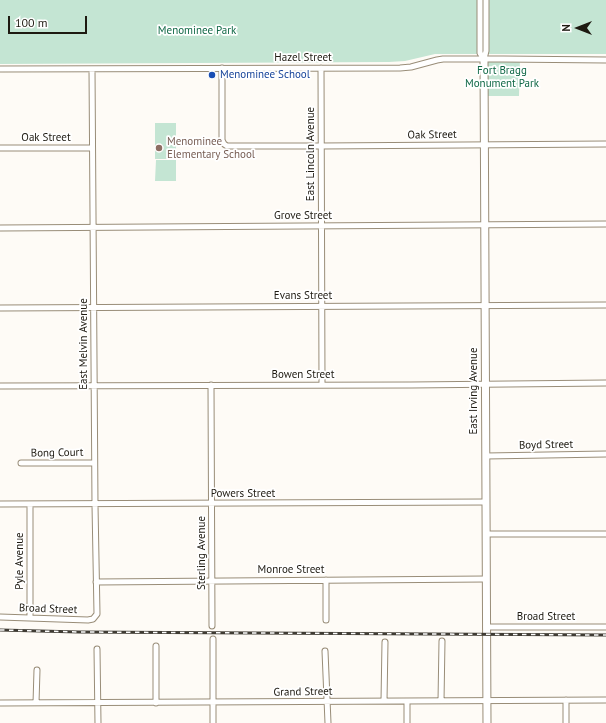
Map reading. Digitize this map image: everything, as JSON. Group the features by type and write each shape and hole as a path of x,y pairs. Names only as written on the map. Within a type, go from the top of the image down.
{"street":[{"name":"East Irving Avenue","path":"480,0 480,53 484,59"},
{"name":"East Irving Avenue","path":"486,0 486,51 484,59 484,226 487,723"},
{"name":"Hazel Street","path":"0,69 400,68 411,67 437,60 606,60"},
{"name":"Oak Street","path":"222,68 222,138 223,143 227,146 606,144"},
{"name":"East Lincoln Avenue","path":"321,68 322,385"},
{"name":"East Melvin Avenue","path":"92,69 94,463 97,613 94,618"},
{"name":"Oak Street","path":"0,148 92,148"},
{"name":"Grove Street","path":"0,228 606,224"},
{"name":"Evans Street","path":"0,308 606,304"},
{"name":"Bowen Street","path":"0,386 606,383"},
{"name":"Sterling Avenue","path":"212,385 212,626"},
{"name":"Boyd Street","path":"486,456 606,454"},
{"name":"Bong Court","path":"21,463 94,463"},
{"name":"Powers Street","path":"0,504 95,505 486,502"},
{"name":"Pyle Avenue","path":"30,504 30,618"},
{"path":"486,534 606,534"},
{"name":"Monroe Street","path":"96,582 486,579"},
{"path":"326,580 326,620"},
{"name":"Broad Street","path":"0,617 85,620 91,620 94,618"},
{"name":"Broad Street","path":"486,627 606,627"},
{"path":"213,639 213,723"},
{"path":"384,701 385,642"},
{"path":"441,701 442,642"},
{"path":"156,646 156,703"},
{"path":"97,649 98,723"},
{"path":"325,651 328,723"},
{"path":"36,670 36,703"},
{"path":"566,700 566,723"},
{"name":"Grand Street","path":"0,703 606,700"},
{"path":"407,701 408,723"}],"green space":[{"name":"Menominee Park","path":"0,0 606,0 606,54 435,54 405,61 389,62 0,64"},
{"name":"Fort Bragg Monument Park","path":"484,59 520,59 519,96 484,96"},
{"path":"155,123 176,123 176,159 155,159"},
{"path":"156,160 176,160 176,181 155,181"}],"railway":[{"path":"0,630 79,632 606,635"}],"place":[{"name":"Menominee School","path":"212,75"},
{"name":"Menominee Elementary School","path":"159,148"}]}
